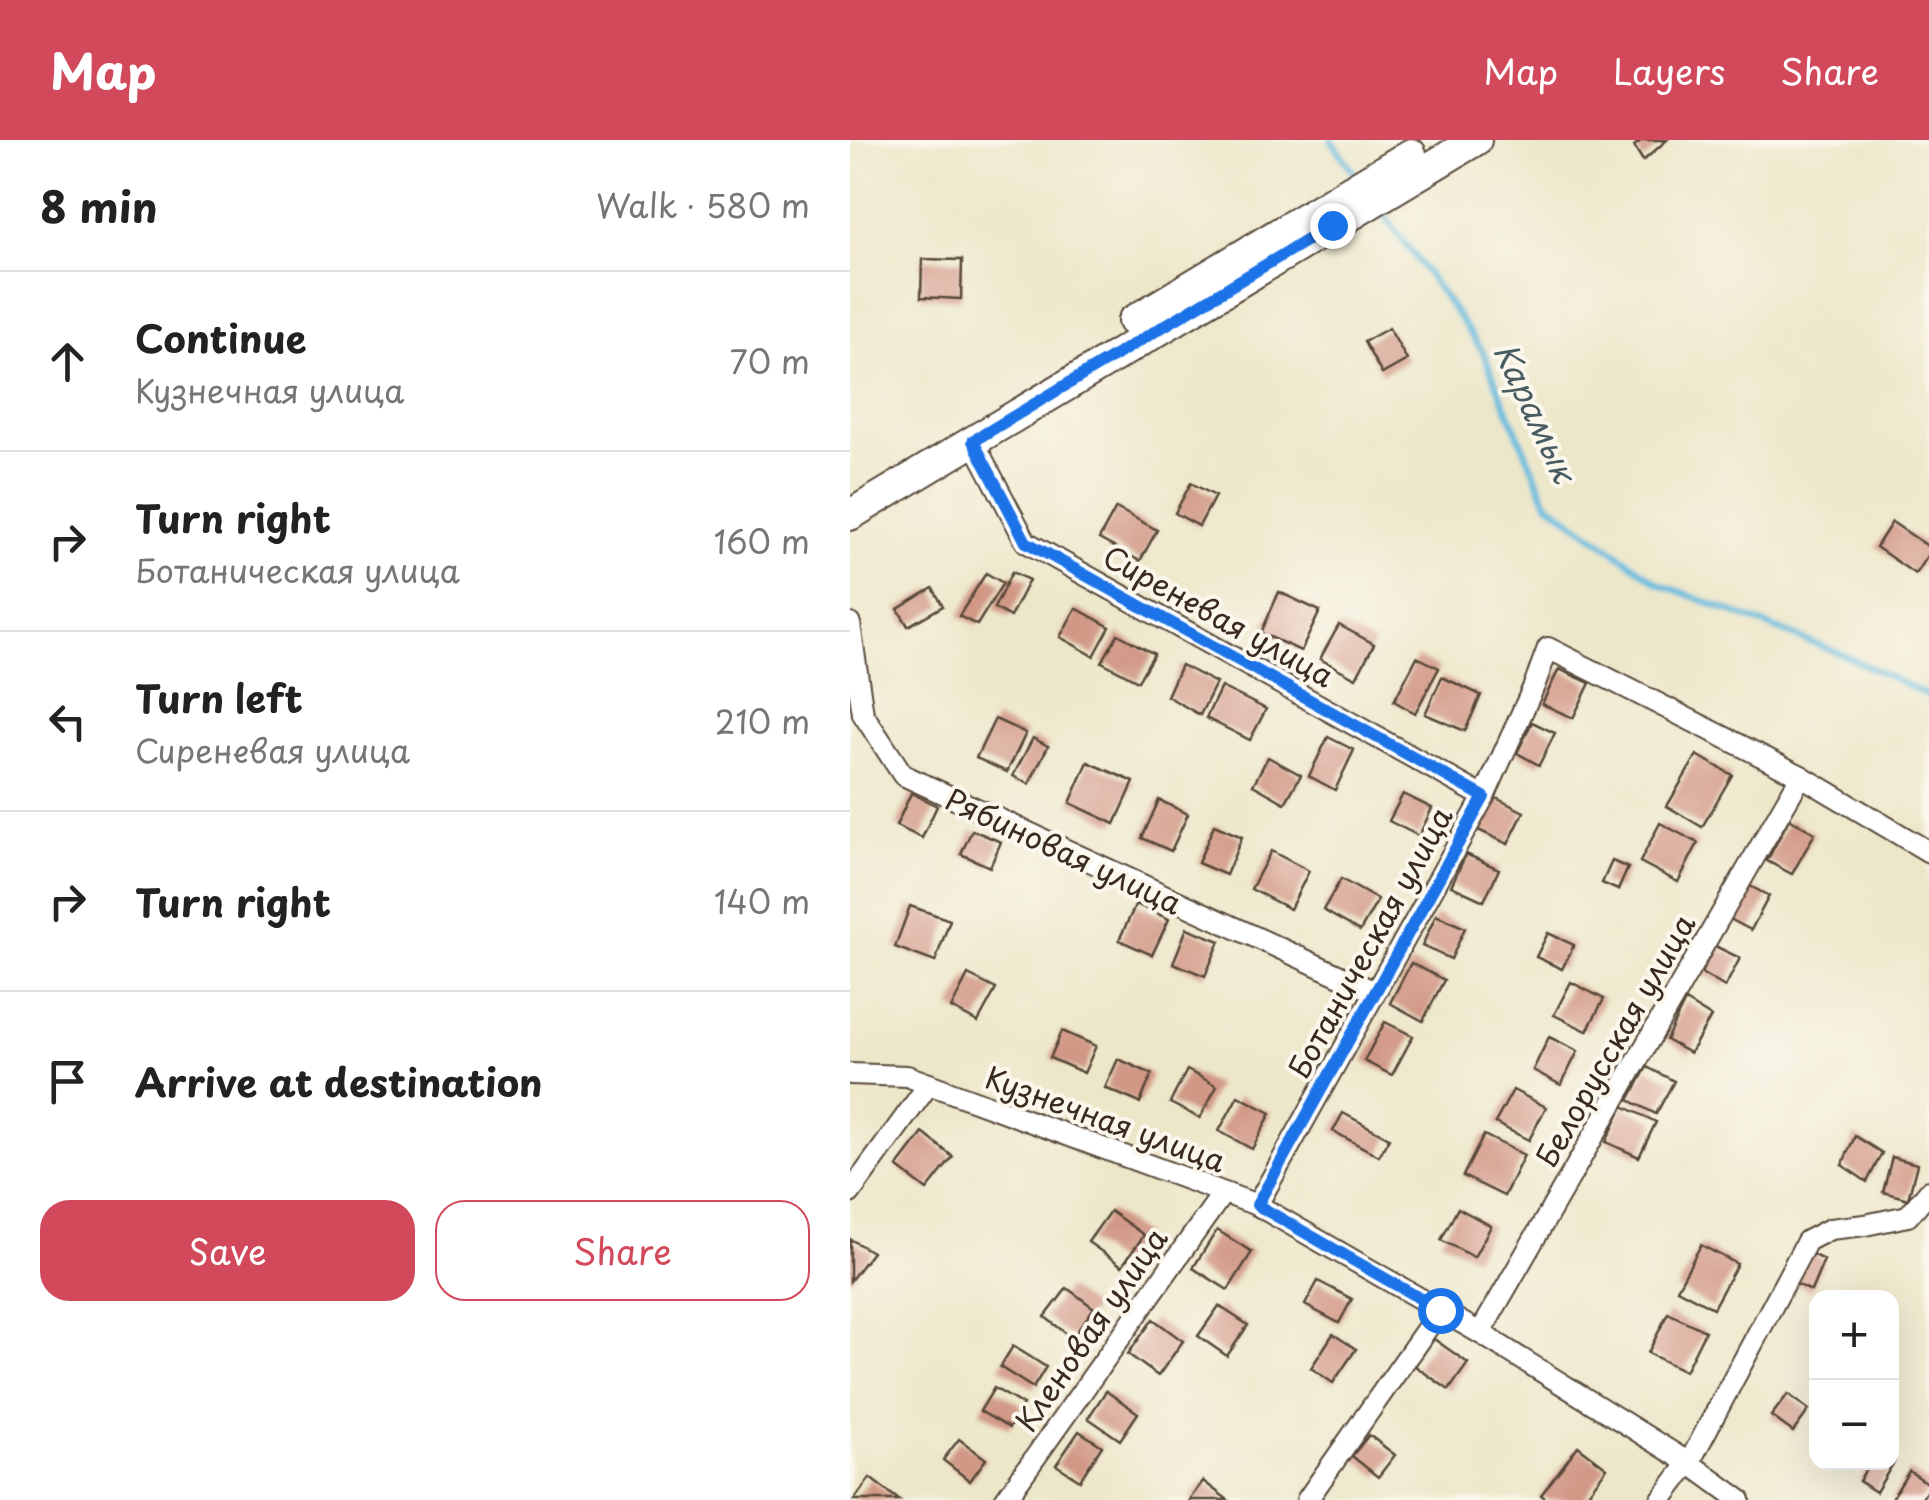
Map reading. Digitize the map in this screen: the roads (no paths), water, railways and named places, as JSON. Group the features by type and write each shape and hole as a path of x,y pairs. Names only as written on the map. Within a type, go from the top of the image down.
{"main road":[{"path":"850,515 1426,153 1476,140"},
{"path":"850,493 1325,216"}],"street":[{"name":"Сиреневая улица","path":"973,441 1026,542 1484,797"},
{"name":"Рябиновая улица","path":"850,624 863,714 903,775 1375,992"},
{"name":"Ботаническая улица","path":"1257,1205 1484,797 1548,648 1801,776"},
{"path":"1801,776 1929,852"},
{"name":"Белорусская улица","path":"1480,1333 1801,776"},
{"name":"Кузнечная улица","path":"850,1074 907,1076 1257,1205 1480,1333 1689,1463 1740,1500"},
{"path":"850,1193 929,1084"},
{"path":"1661,1500 1689,1463 1807,1240 1830,1229 1908,1216 1929,1191"},
{"name":"Кленовая улица","path":"1005,1500 1223,1193"},
{"path":"1306,1500 1440,1310"}],"waterway":[{"name":"Карамык","path":"1331,140 1356,175"},
{"name":"Карамык","path":"1378,206 1482,350 1547,502 1660,584 1846,656 1929,696"}]}
